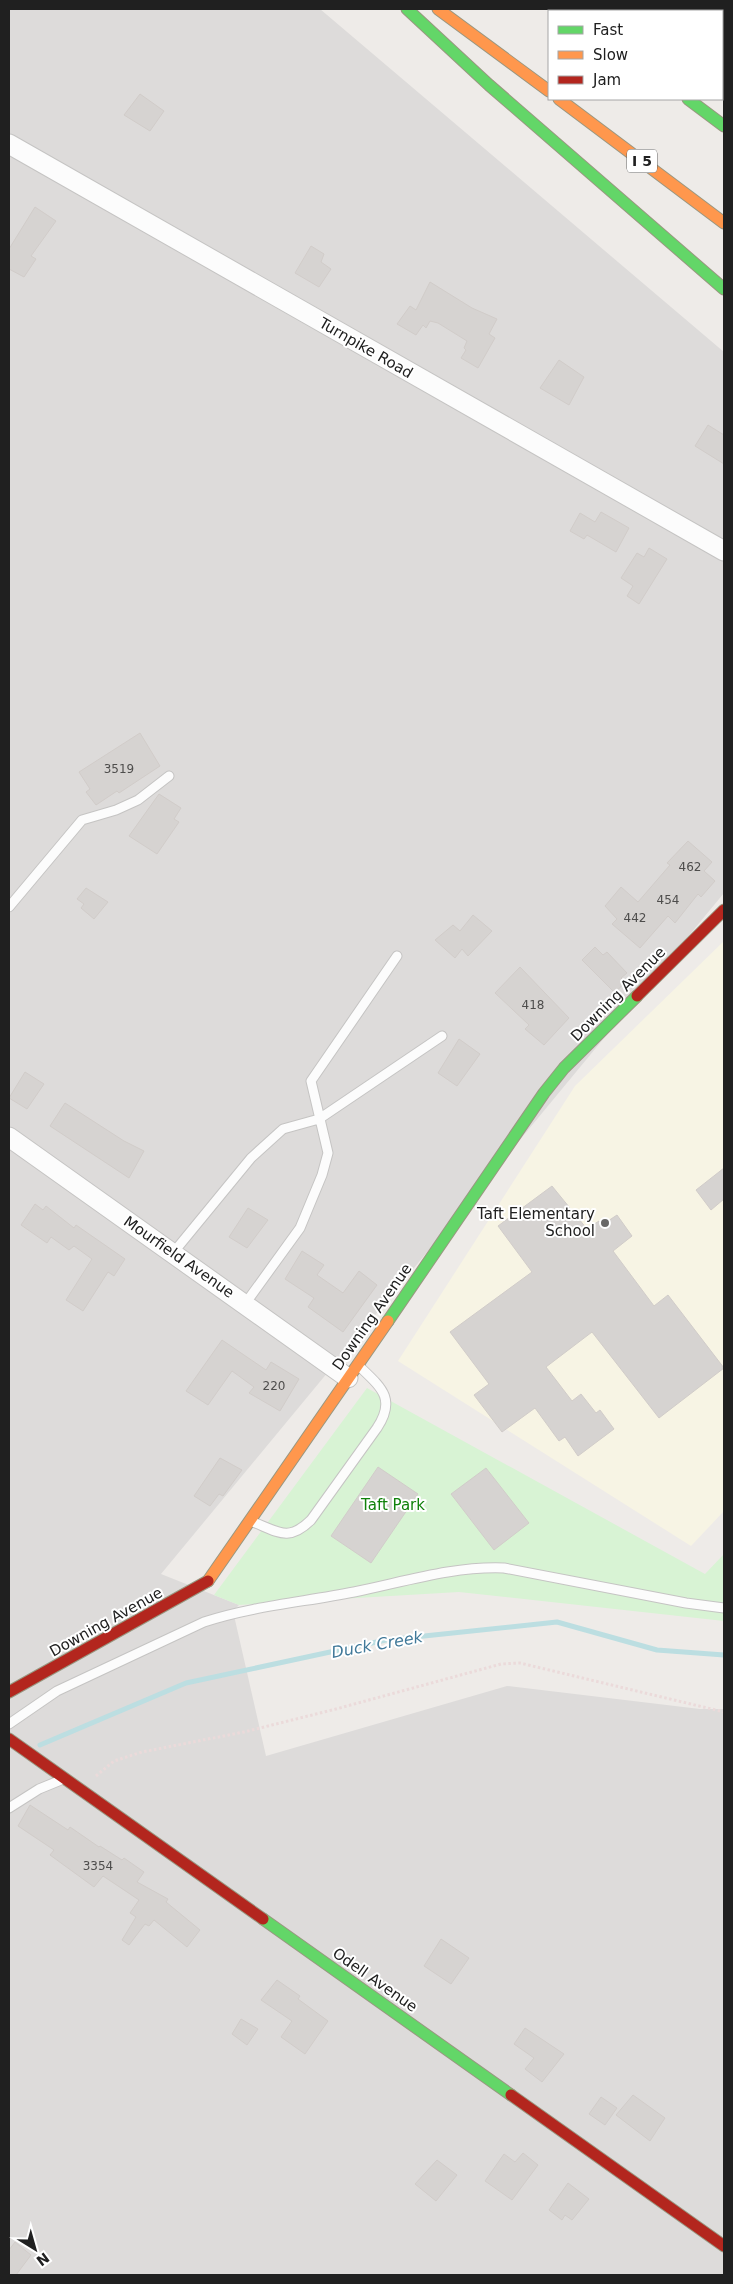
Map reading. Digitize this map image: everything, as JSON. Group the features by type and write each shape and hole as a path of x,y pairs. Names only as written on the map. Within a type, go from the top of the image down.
{"main road":[{"path":"407,9 489,85 724,289"},
{"path":"438,9 548,90"},
{"name":"I 5","path":"560,100 724,223"},
{"path":"689,100 724,126"},
{"name":"Downing Avenue","path":"9,1692 202,1586 214,1573 564,1068 724,910"},
{"name":"Odell Avenue","path":"9,1739 724,2246"}],"street":[{"name":"Turnpike Road","path":"9,144 724,551"},
{"name":"Mourfield Avenue","path":"9,1137 245,1304 353,1372"}],"lane":[{"path":"9,907 82,820 116,810 138,800 169,776"},
{"path":"245,1304 300,1228 328,1153 311,1082 397,956"},
{"path":"173,1254 252,1158 283,1128 319,1119 442,1036"},
{"path":"251,1521 283,1534 296,1533 303,1528 311,1520 385,1416 387,1405 378,1384 353,1372"},
{"path":"9,1724 57,1691 204,1622 230,1614 354,1592 441,1572 478,1567 504,1568 686,1603 724,1608"},
{"path":"9,1808 39,1789 64,1778"}],"path":[{"path":"80,1789 114,1762 142,1752 244,1732 501,1664 520,1663 724,1712"}],"shaded area":[{"path":"9,9 320,9 724,352 724,893 161,1574 239,1605 233,1611 266,1756 507,1686 700,1709 724,1709 724,2275 9,2275"},
{"name":"Taft Elementary School","path":"724,941 724,1511 691,1546 398,1361 575,1086"}],"green space":[{"name":"Taft Park","path":"367,1388 705,1574 724,1554 724,1621 459,1592 239,1605 214,1595"}],"building":[{"path":"140,94 164,111 150,131 124,115"},
{"path":"35,207 56,221 31,256 36,259 24,277 9,269 9,249"},
{"path":"311,246 324,254 321,262 331,269 319,287 295,273"},
{"path":"430,282 472,308 497,319 489,334 495,338 478,368 461,358 466,350 464,348 467,341 438,323 430,321 426,328 423,325 416,335 397,324 410,306 416,310"},
{"path":"559,360 584,377 569,405 540,388"},
{"path":"708,425 724,435 724,464 695,446"},
{"path":"601,512 629,528 616,552 587,535 584,539 570,531 580,513 595,522"},
{"path":"649,548 667,559 639,604 627,596 633,586 621,578 637,553 644,557"},
{"path":"140,733 160,766 119,793 117,791 96,805 86,792 90,789 79,772"},
{"path":"159,794 181,808 174,819 179,822 157,854 129,836"},
{"path":"688,841 712,862 704,871 715,881 701,897 698,894 675,923 668,916 640,948 612,924 617,919 605,906 621,887 638,902 670,865 667,863"},
{"path":"86,888 108,902 94,919 81,908 84,904 77,899"},
{"path":"473,915 492,931 468,956 462,949 455,958 435,940 453,925 460,931"},
{"path":"595,947 603,955 607,952 627,973 621,978 625,982 615,993 582,960"},
{"path":"520,967 569,1018 544,1045 525,1029 529,1025 495,993"},
{"path":"459,1039 480,1054 457,1086 438,1073"},
{"path":"25,1072 44,1084 27,1109 9,1098"},
{"path":"65,1103 124,1141 144,1151 129,1178 50,1126"},
{"path":"724,1168 724,1199 711,1210 696,1190"},
{"path":"552,1186 587,1229 599,1221 602,1225 617,1215 632,1236 613,1251 654,1306 668,1295 724,1368 659,1418 592,1332 546,1367 572,1401 581,1394 596,1413 600,1410 614,1429 578,1456 565,1437 559,1441 535,1408 502,1432 474,1395 489,1384 450,1332 532,1272 498,1226"},
{"path":"35,1204 43,1210 46,1206 74,1228 76,1225 125,1259 114,1276 108,1272 83,1311 66,1300 92,1259 74,1246 69,1250 51,1237 47,1243 21,1225"},
{"path":"248,1208 268,1220 247,1248 229,1237"},
{"path":"302,1251 324,1265 317,1275 343,1293 359,1271 377,1285 343,1332 308,1307 314,1298 285,1279"},
{"path":"222,1340 266,1370 271,1362 299,1379 280,1411 249,1393 254,1387 232,1371 208,1405 186,1391"},
{"path":"220,1458 242,1470 223,1496 219,1494 210,1506 194,1496"},
{"path":"378,1467 418,1494 371,1563 331,1536"},
{"path":"486,1468 529,1523 494,1550 451,1494"},
{"path":"30,1805 68,1830 70,1827 99,1847 122,1860 124,1858 144,1872 137,1882 168,1899 166,1902 200,1930 187,1947 154,1920 149,1926 145,1924 129,1945 122,1940 136,1917 130,1913 139,1900 103,1876 94,1887 50,1855 54,1850 18,1826"},
{"path":"441,1939 469,1958 451,1984 424,1966"},
{"path":"277,1980 300,1996 298,1999 328,2021 305,2054 281,2037 292,2021 261,2000"},
{"path":"241,2019 258,2029 247,2045 232,2034"},
{"path":"525,2028 564,2054 542,2082 525,2069 534,2058 514,2044"},
{"path":"633,2095 665,2118 650,2141 616,2115"},
{"path":"601,2097 617,2108 605,2125 589,2114"},
{"path":"523,2153 538,2165 512,2200 485,2181 504,2154 515,2162"},
{"path":"437,2160 457,2175 436,2201 415,2184"},
{"path":"568,2183 589,2199 572,2220 565,2215 562,2220 549,2210"},
{"path":"15,2242 31,2255 16,2275 9,2275 9,2250"}],"waterway":[{"name":"Duck Creek","path":"40,1745 186,1683 386,1640 557,1622 657,1650 724,1655"}],"traffic: fast":[{"path":"407,9 489,85 724,289"},
{"path":"689,100 724,126"},
{"path":"388,1321 544,1093 564,1068 637,996"},
{"path":"263,1919 511,2095"}],"traffic: slow":[{"path":"438,9 548,90"},
{"path":"560,100 724,223"},
{"path":"208,1581 388,1321"}],"traffic: jam":[{"path":"637,996 724,910"},
{"path":"9,1692 208,1581"},
{"path":"9,1739 263,1919"},
{"path":"511,2095 724,2246"}],"place":[{"name":"Taft Elementary School","path":"605,1223"}]}
